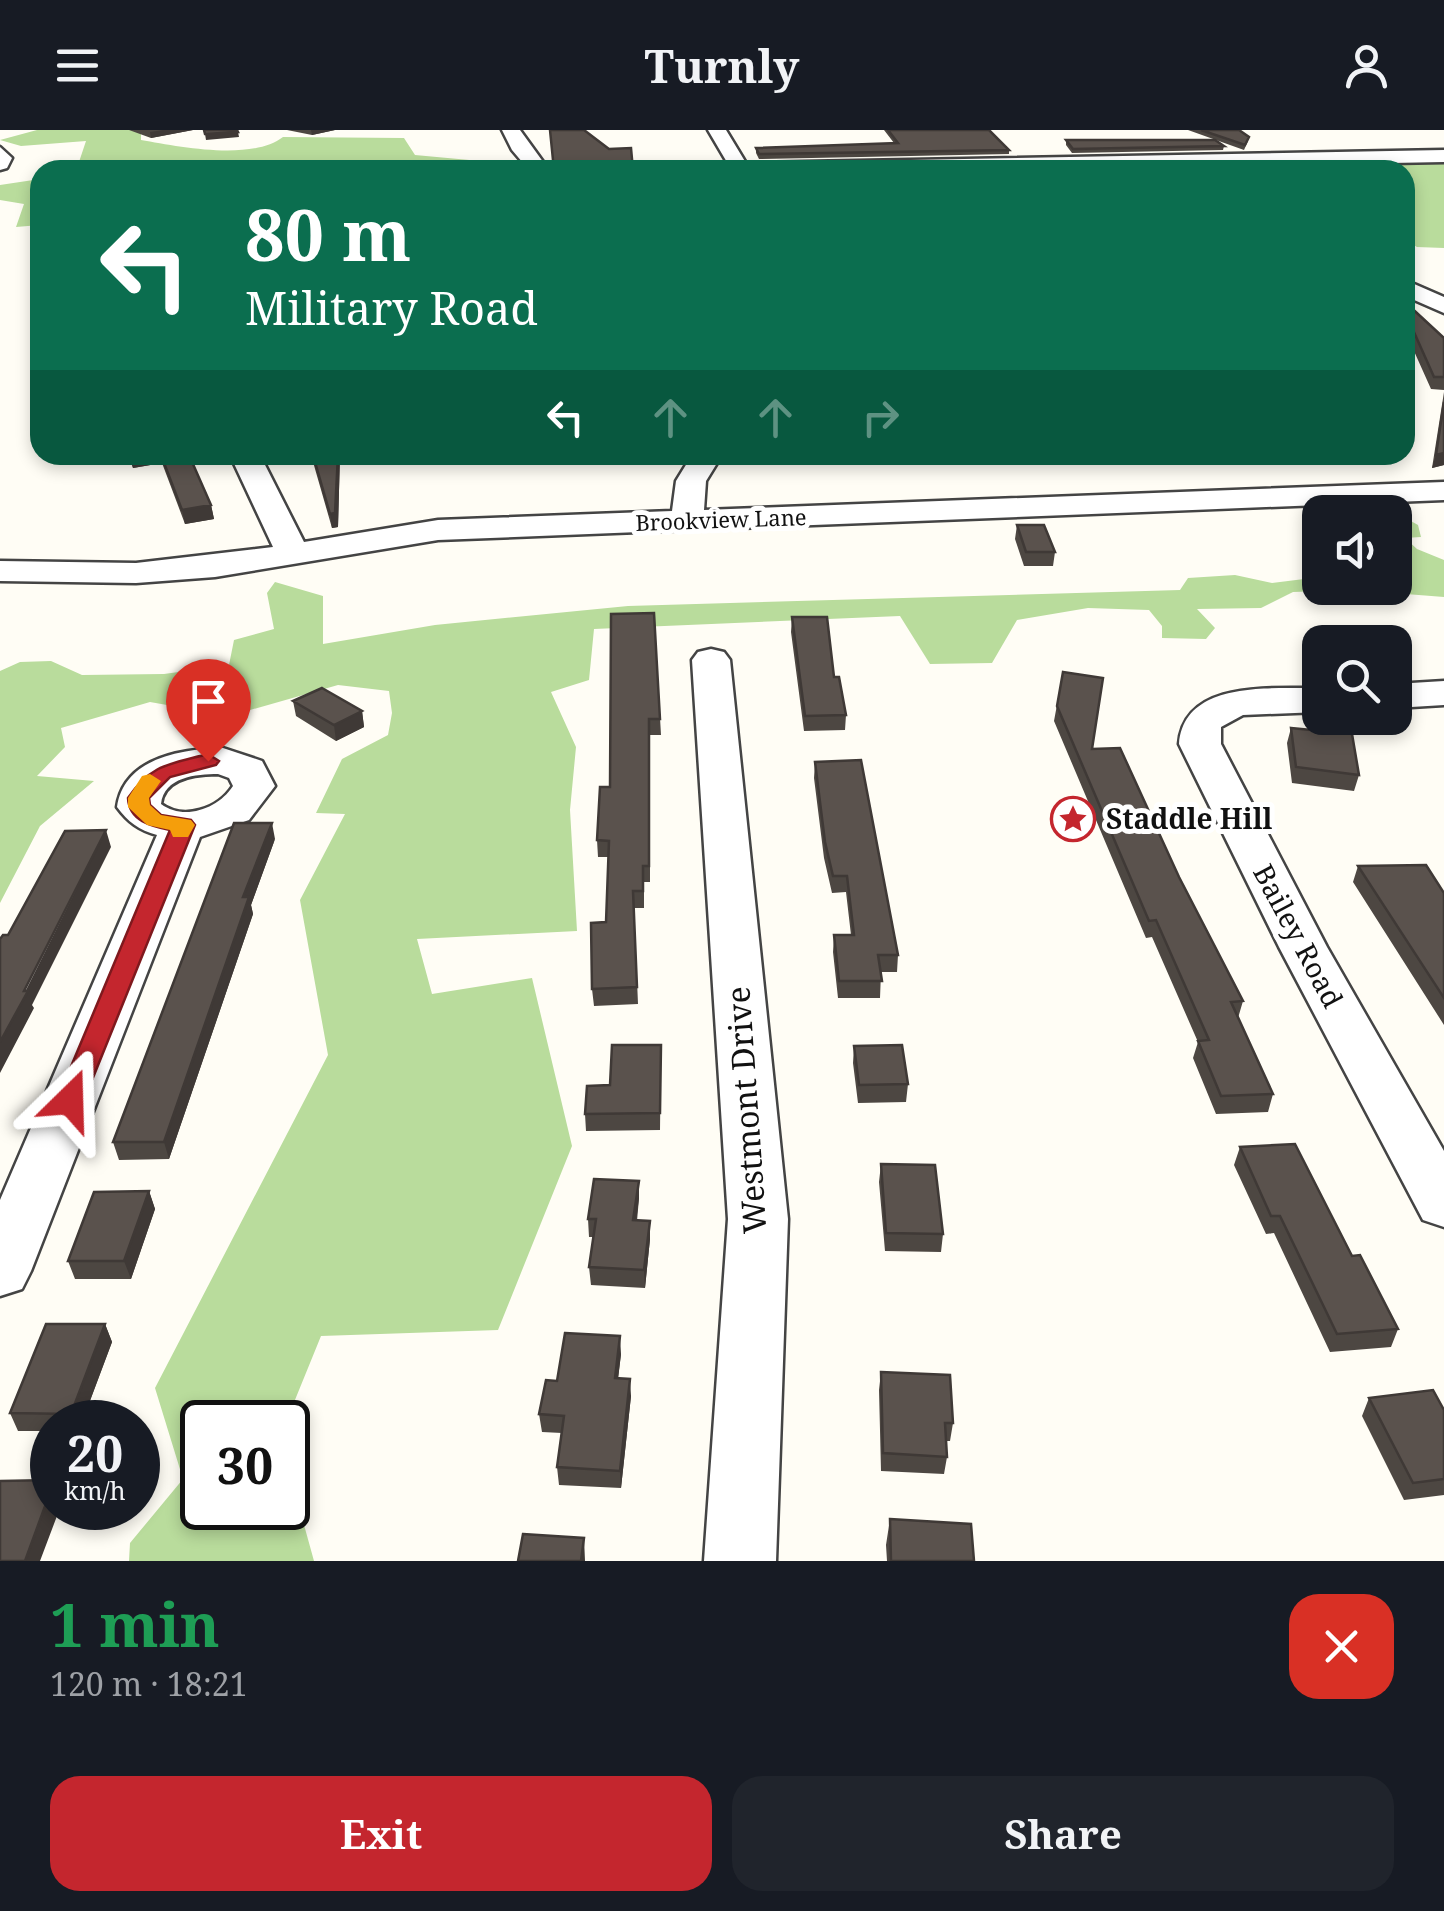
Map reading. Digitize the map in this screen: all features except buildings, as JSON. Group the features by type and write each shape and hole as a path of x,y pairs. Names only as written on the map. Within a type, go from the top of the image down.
{"street":[{"path":"511,130 530,160"},
{"path":"717,130 735,160"},
{"path":"942,142 958,160"},
{"path":"0,153 0,164"},
{"path":"1324,160 1444,156"},
{"path":"1415,292 1444,306"},
{"path":"250,465 293,554"},
{"path":"688,521 691,481 701,465"},
{"name":"Brookview Lane","path":"0,571 136,573 215,567 438,530 1444,491"},
{"name":"Westmont Drive","path":"711,660 758,1219 740,1561"},
{"path":"1412,695 1444,694"},
{"name":"Bailey Road","path":"1302,701 1220,707 1204,715 1197,729 1200,744 1302,947 1444,1204"},
{"path":"0,1272 184,825"}],"green space":[{"path":"37,130 141,130 141,140 235,150 253,149 283,137 404,138 415,155 469,160 80,160 86,141 21,146 0,140"},
{"path":"1415,161 1444,161 1444,248 1415,246"},
{"path":"30,180 30,226 16,227 24,204 0,200 0,185"},
{"path":"1412,522 1418,525 1421,537 1412,538"},
{"path":"1412,544 1444,560 1444,597 1412,594"},
{"path":"1235,575 1272,583 1302,579 1302,592 1293,592 1261,608 1197,609 1215,628 1206,639 1162,638 1162,626 1149,610 1088,608 1017,620 992,663 930,664 900,616 594,629 589,680 551,692 576,747 570,810 577,931 417,939 432,994 532,978 572,1146 498,1330 321,1336 295,1400 180,1400 180,1469 155,1388 328,1055 300,900 345,814 316,813 342,759 388,735 392,713 389,691 338,685 229,716 150,702 61,728 65,747 37,776 94,781 40,826 0,903 0,671 20,662 51,661 82,675 164,674 229,665 234,640 274,629 267,593 275,582 323,596 323,644 435,625 628,606 1180,590 1188,578"},
{"path":"180,1483 180,1530 305,1530 314,1561 129,1561 130,1543 141,1530 160,1530 160,1507"}],"slow traffic":[{"path":"150,781 138,798 139,807 154,820 184,825 180,832"}],"place":[{"name":"Staddle Hill","path":"1073,819"}],"route":[{"path":"70,1100 184,825 154,820 139,807 138,798 150,780 162,772 208,761"}]}
